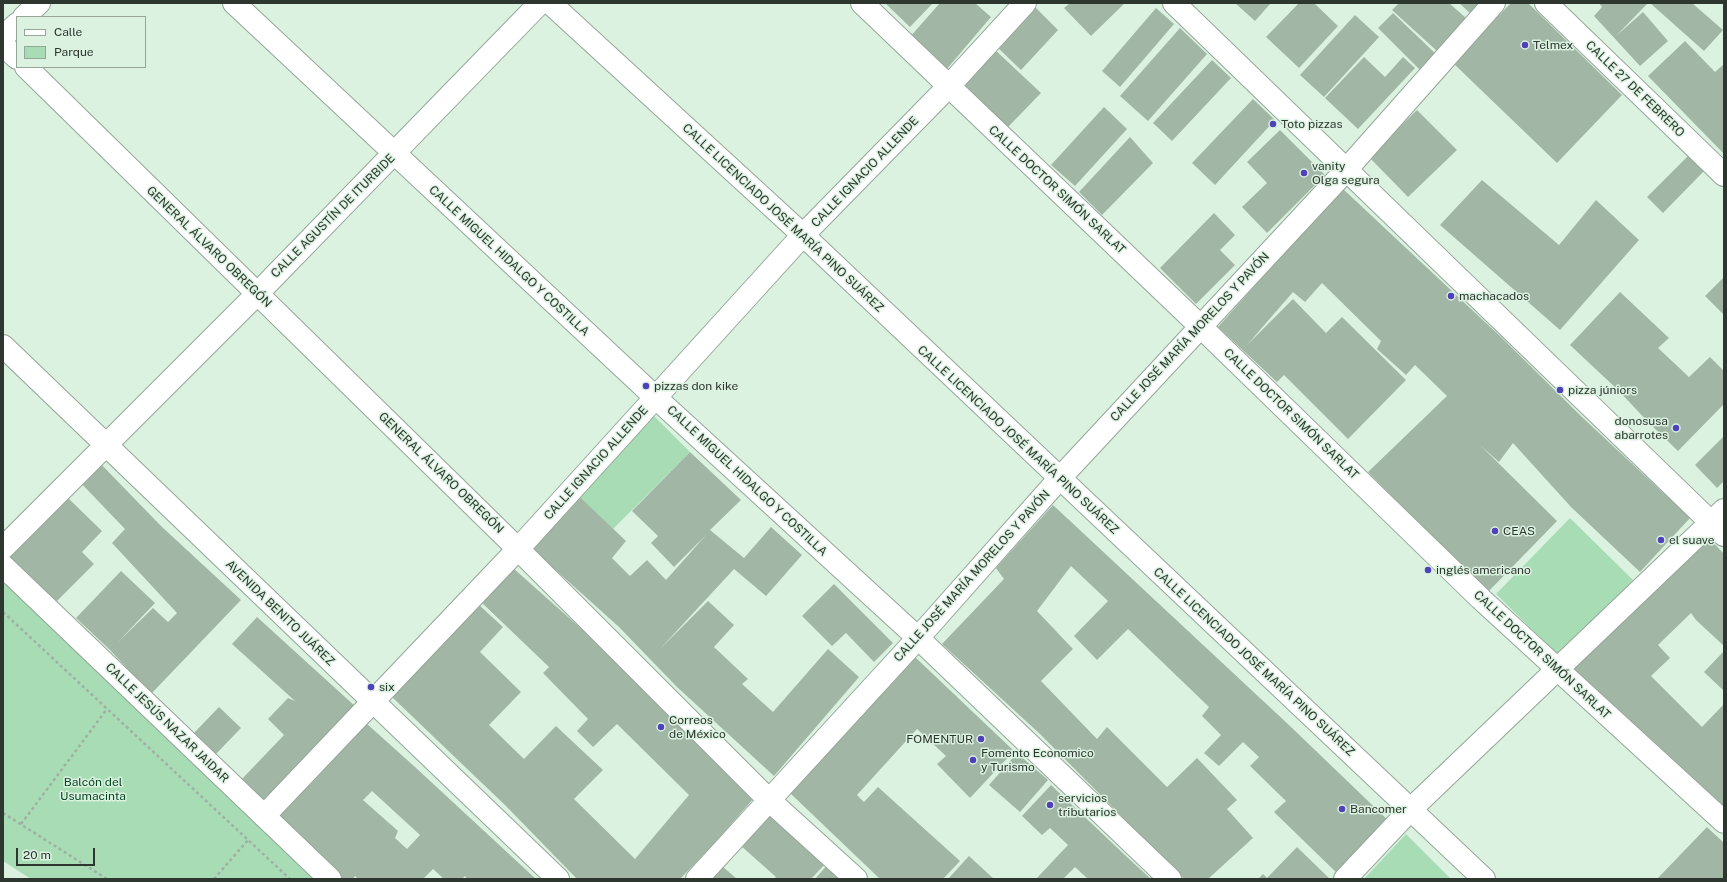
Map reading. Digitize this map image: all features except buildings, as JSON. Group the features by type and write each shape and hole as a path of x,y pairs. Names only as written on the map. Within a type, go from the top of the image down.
{"street":[{"path":"25,16 39,3"},
{"name":"CALLE MIGUEL HIDALGO Y COSTILLA","path":"234,3 655,397 918,638 1170,879"},
{"name":"CALLE AGUSTÍN DE ITURBIDE","path":"3,548 395,154 540,3"},
{"name":"CALLE LICENCIADO JOSÉ MARÍA PINO SUÁREZ","path":"550,3 803,235 1059,479 1484,879"},
{"name":"CALLE DOCTOR SIMÓN SARLAT","path":"862,3 948,87 1200,326 1481,599 1724,822"},
{"name":"CALLE IGNACIO ALLENDE","path":"264,816 518,549 803,235 948,87 1025,3"},
{"path":"1174,3 1347,170 1720,523 1557,668 1410,810 1345,879"},
{"name":"CALLE JOSÉ MARÍA MORELOS Y PAVÓN","path":"697,879 918,638 1059,479 1347,170 1494,3"},
{"name":"CALLE 27 DE FEBRERO","path":"1546,3 1724,175"},
{"path":"3,37 16,25"},
{"path":"3,45 16,57"},
{"name":"GENERAL ÁLVARO OBREGÓN","path":"27,68 518,549 769,800 856,879"},
{"name":"AVENIDA BENITO JUÁREZ","path":"3,346 107,444 372,702 558,879"},
{"name":"CALLE JESÚS NAZAR JAIDAR","path":"3,566 330,879"}],"path":[{"path":"3,612 290,879"},
{"path":"20,824 107,709"},
{"path":"3,813 107,879"},
{"path":"214,879 248,840"}],"green space":[{"path":"652,414 690,452 613,529 579,496"},
{"path":"1570,518 1633,580 1559,656 1496,594"},
{"name":"Balcón del Usumacinta","path":"3,576 316,879 31,879 3,861"},
{"path":"1406,834 1451,879 1364,879"}],"place":[{"name":"Telmex","path":"1525,45"},
{"name":"Toto pizzas","path":"1273,124"},
{"name":"vanity Olga segura","path":"1304,173"},
{"name":"machacados","path":"1451,296"},
{"name":"pizzas don kike","path":"646,386"},
{"name":"pizza júniors","path":"1560,390"},
{"name":"donosusa abarrotes","path":"1676,428"},
{"name":"CEAS","path":"1495,531"},
{"name":"el suave","path":"1661,540"},
{"name":"inglés americano","path":"1428,570"},
{"name":"six","path":"371,687"},
{"name":"Correos de México","path":"661,727"},
{"name":"FOMENTUR","path":"981,739"},
{"name":"Fomento Economico y Turismo","path":"973,760"},
{"name":"servicios tributarios","path":"1050,805"},
{"name":"Bancomer","path":"1342,809"}]}
